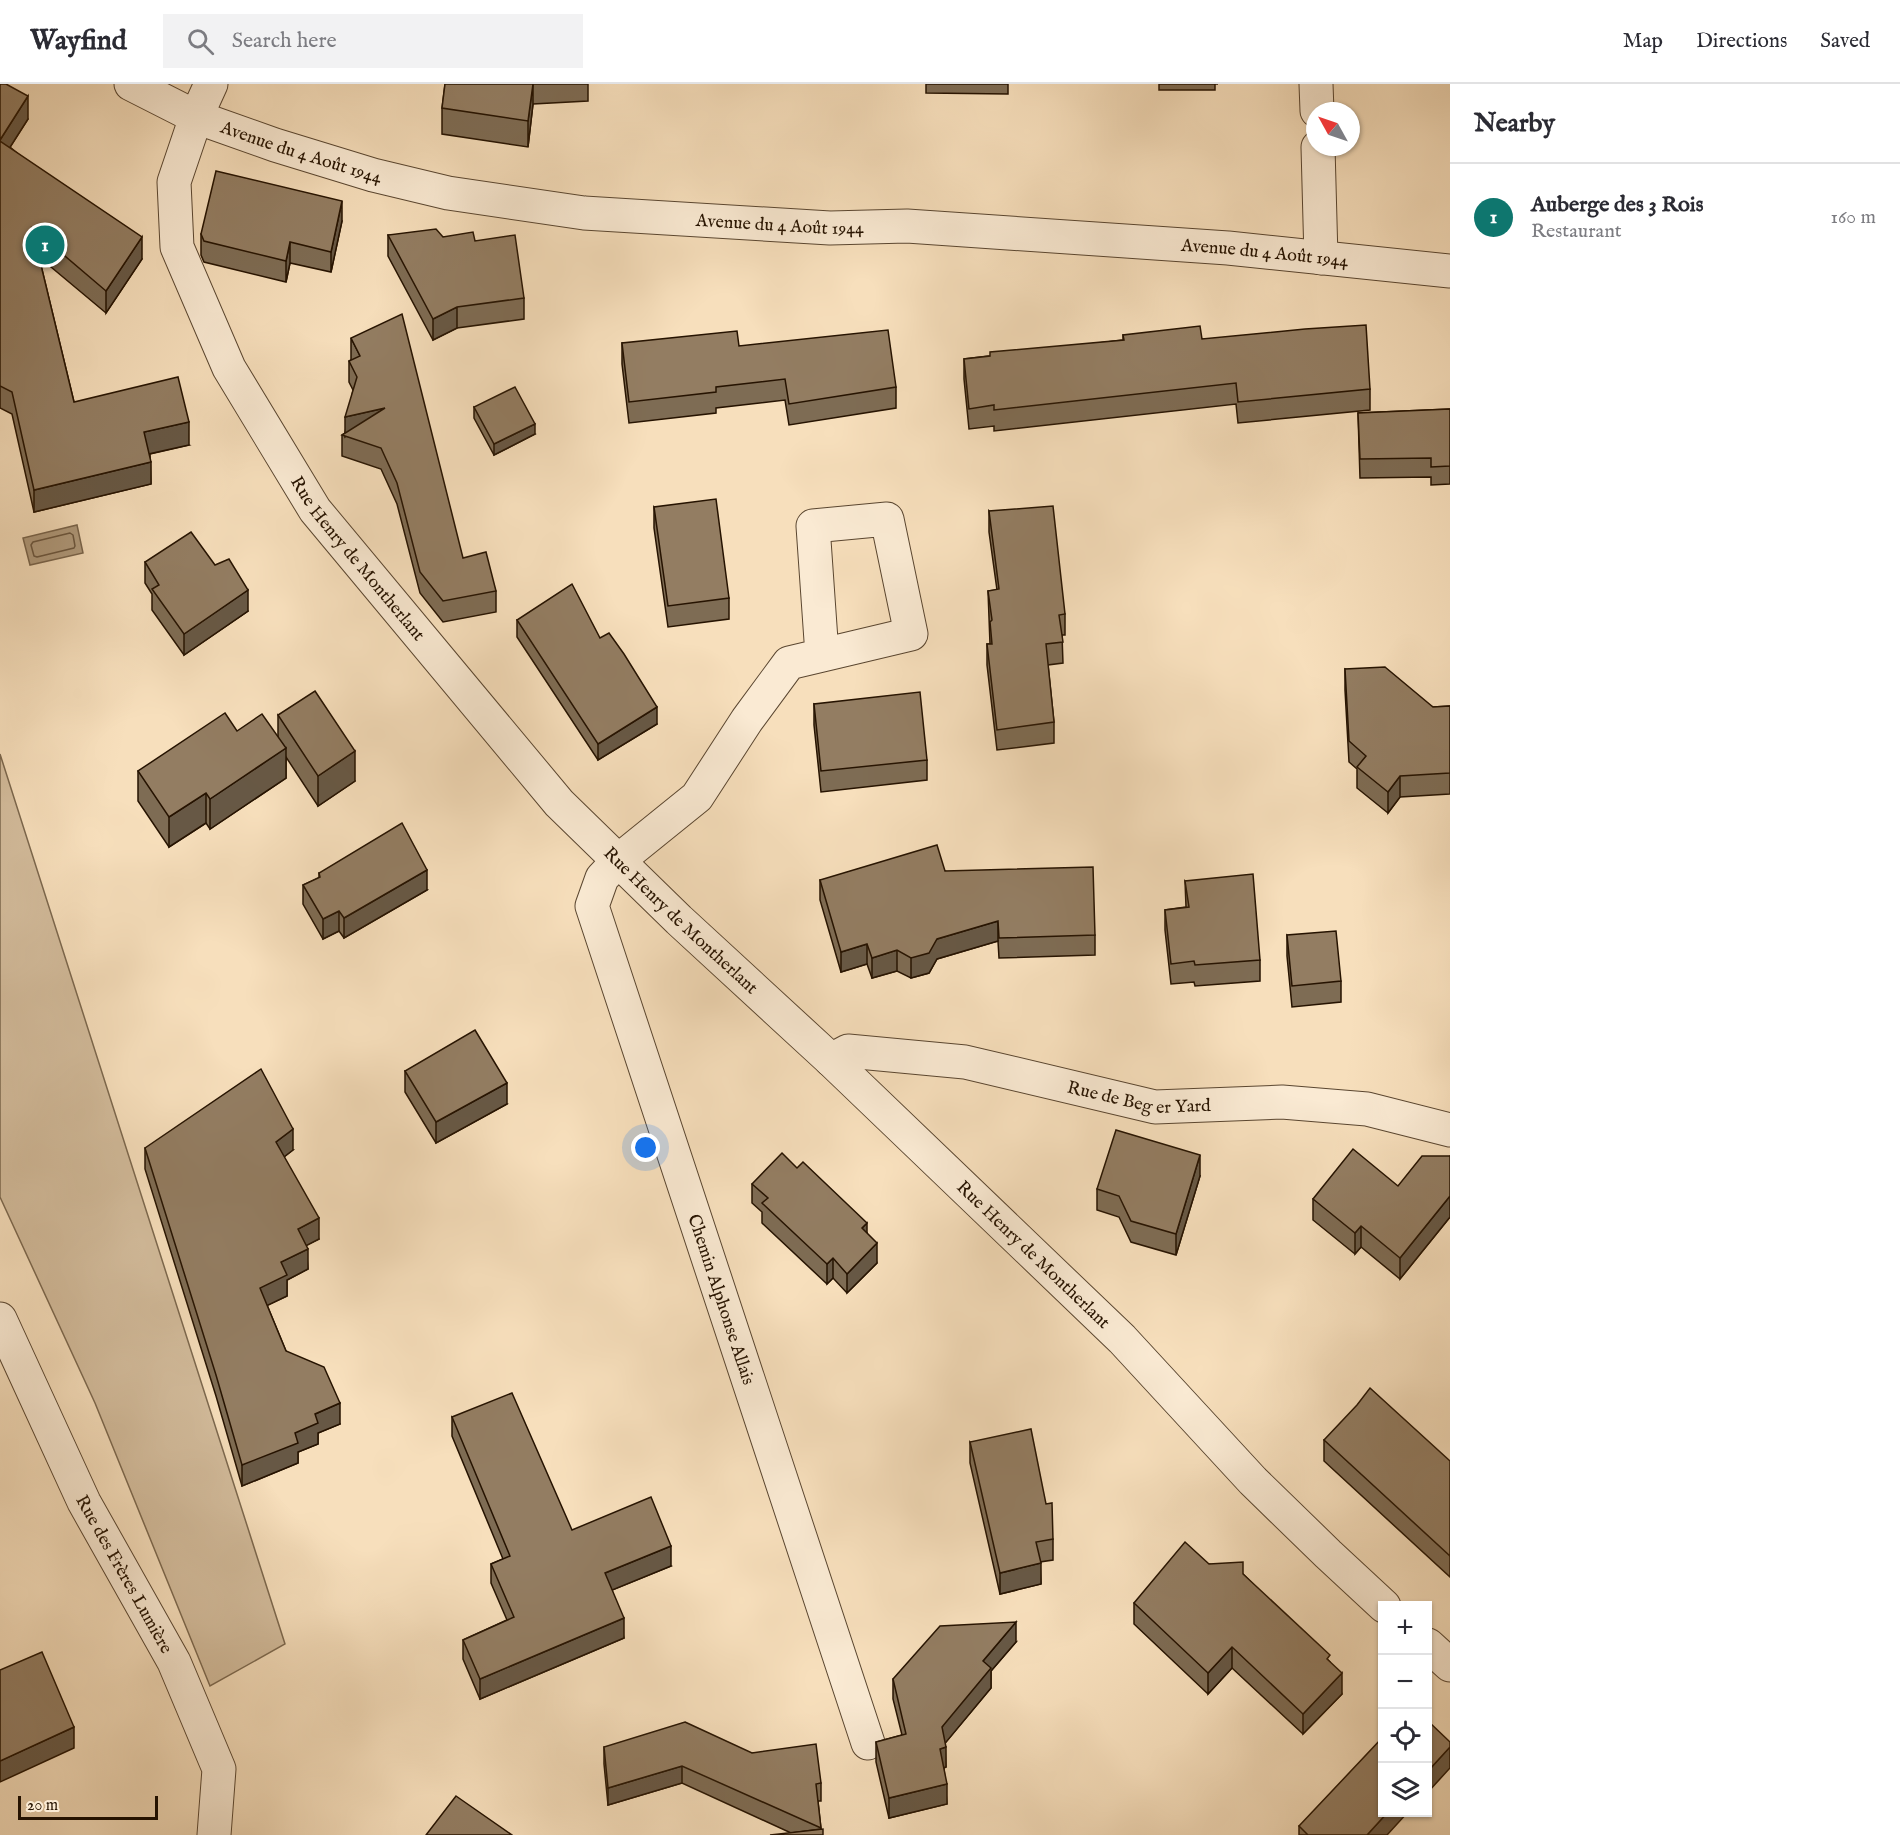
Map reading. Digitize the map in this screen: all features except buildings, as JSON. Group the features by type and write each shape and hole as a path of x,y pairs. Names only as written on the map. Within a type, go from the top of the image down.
{"street":[{"name":"Avenue du 4 Août 1944","path":"131,84 196,117 286,148 373,174 448,193 584,213 830,228 907,226 1228,248 1450,271"},
{"name":"Rue Henry de Montherlant","path":"210,84 174,182 177,247 229,368 315,510 559,803 679,920 831,1060 1122,1339 1253,1481 1380,1601"},
{"path":"1316,84 1317,102"},
{"path":"1318,156 1321,258"},
{"name":"Chemin Alphonse Allais","path":"822,655 789,663 747,720 697,797 619,860 602,878 592,906 868,1743"},
{"name":"Rue de Beg er Yard","path":"831,1060 848,1051 965,1062 1155,1107 1282,1102 1367,1109 1450,1130"},
{"name":"Rue des Frères Lumière","path":"0,1319 84,1502 174,1662 219,1769 214,1835"},
{"path":"1432,1649 1450,1665"}],"shaded area":[{"path":"0,754 285,1644 210,1686 95,1403 0,1197"}],"water":[{"path":"77,525 83,553 30,565 23,538"}],"place":[{"name":"Auberge des 3 Rois","path":"45,245"}]}
